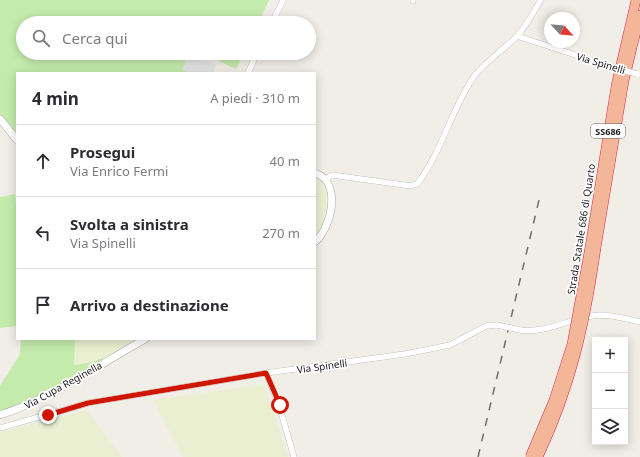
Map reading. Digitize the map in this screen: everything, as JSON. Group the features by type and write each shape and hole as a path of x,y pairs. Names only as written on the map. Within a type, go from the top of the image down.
{"highway":[{"name":"SS686","path":"631,0 637,17"},
{"name":"Strada Statale 686 di Quarto","path":"538,457 559,408 572,372 587,306 611,112 637,17 636,0"},
{"name":"Strada Statale 686 di Quarto","path":"530,457 554,400 572,344 593,248"}],"street":[{"path":"275,16 283,0"},
{"path":"326,179 332,175 412,186 415,185 442,144 473,78 480,68 517,36 540,0"},
{"name":"Via Spinelli","path":"517,36 639,75"},
{"path":"248,72 254,60"},
{"path":"0,119 16,139"},
{"path":"316,174 326,179 331,190 331,206 324,229 316,241"},
{"name":"Via Spinelli","path":"0,428 88,403 266,373 405,354 443,347 460,341 486,326 497,325 528,331 598,315 640,322"},
{"name":"Via Cupa Reginella","path":"0,415 27,406 46,397 143,340"},
{"path":"266,373 280,405 294,457"}],"green space":[{"path":"0,0 269,0 261,16 16,16 16,60 187,60 183,70 188,72 16,72 16,132 0,114"},
{"path":"218,60 240,60 236,69"},
{"path":"316,180 321,183 326,191 327,201 324,219 316,239"},
{"path":"15,194 16,326 0,328 0,197"},
{"path":"21,340 75,340 74,365 108,357 41,396 0,411 0,386 20,354"},
{"path":"75,340 134,340 108,357 92,360 80,365 74,365"},
{"path":"264,384 288,457 183,457 153,400"},
{"path":"86,410 122,457 0,457 0,432"}],"shaded area":[{"path":"186,60 205,60 216,65 213,72 187,72 182,70"}],"railway":[{"path":"478,457 539,200"}],"route":[{"path":"48,415 88,403 266,373 280,405"}]}
